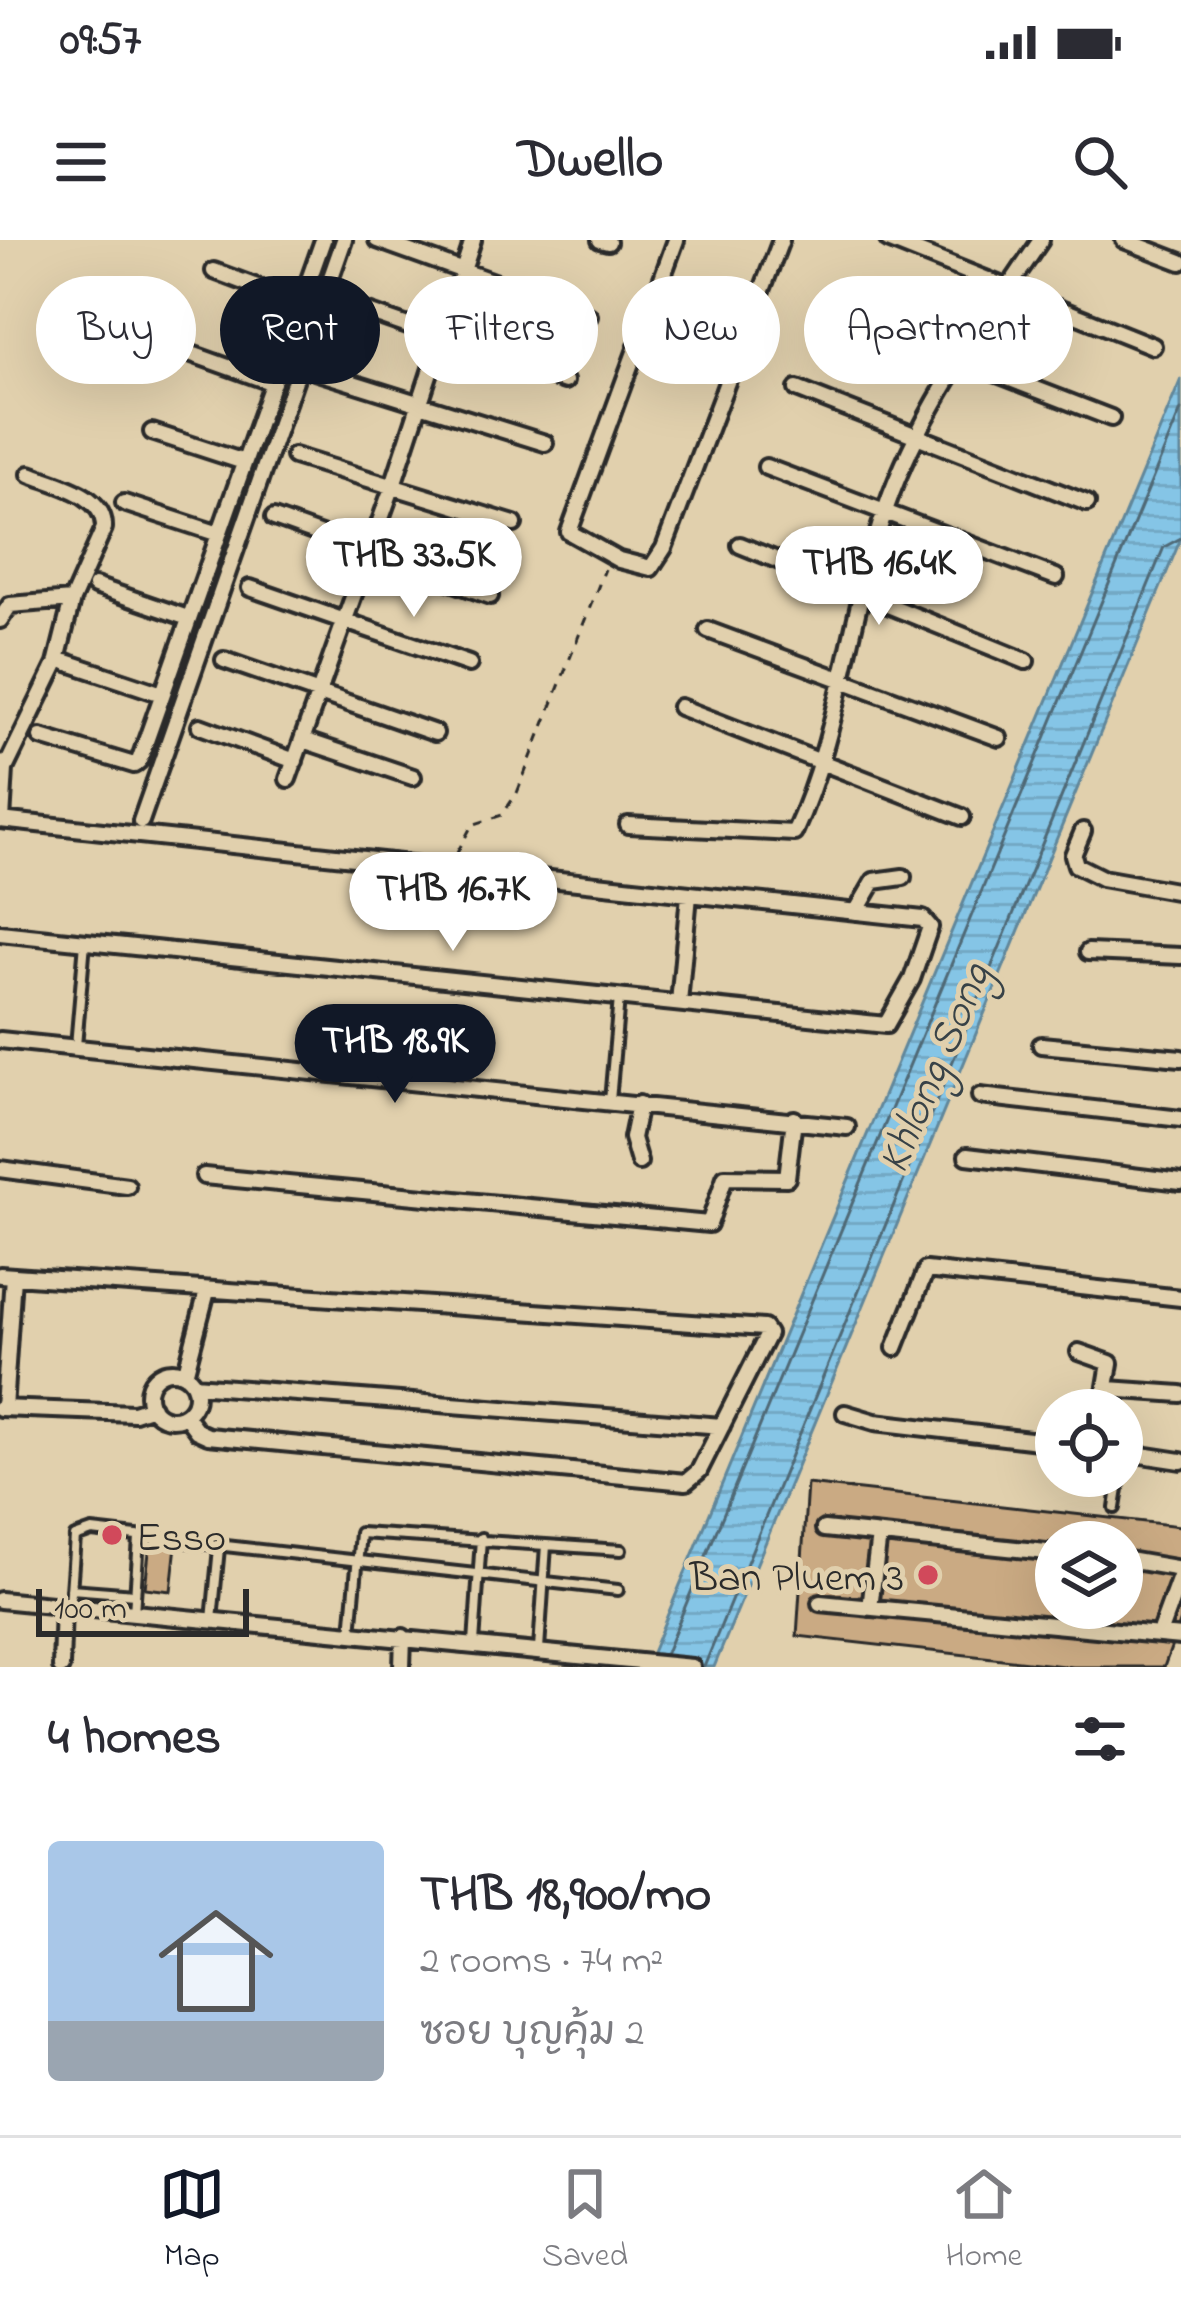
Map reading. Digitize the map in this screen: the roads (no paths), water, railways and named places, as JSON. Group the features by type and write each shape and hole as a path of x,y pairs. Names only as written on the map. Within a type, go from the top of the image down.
{"street":[{"path":"310,276 323,240"},
{"path":"332,276 344,240"},
{"path":"377,240 481,276"},
{"path":"459,276 473,240"},
{"path":"676,240 570,521 573,537 636,566 657,563 781,240"},
{"path":"888,240 976,276"},
{"path":"1017,276 1041,240"},
{"path":"1124,240 1181,262"},
{"path":"214,271 227,276"},
{"path":"1073,314 1154,346"},
{"path":"41,737 136,764 273,384"},
{"path":"141,820 295,384"},
{"path":"353,384 545,443"},
{"path":"288,779 424,384"},
{"path":"628,825 790,835 796,830 820,760 886,510 915,434 945,384"},
{"path":"1026,384 1112,418"},
{"path":"797,389 1087,503"},
{"path":"152,432 244,462"},
{"path":"294,456 514,524"},
{"path":"766,467 1056,577"},
{"path":"0,933 886,1025 913,979 930,927 923,919 1,820 2,766 56,664 72,600 104,516 94,501 31,473"},
{"path":"124,502 219,534"},
{"path":"274,518 490,596"},
{"path":"740,545 1026,661"},
{"path":"94,586 188,617"},
{"path":"250,589 469,664"},
{"path":"0,620 10,605 72,600"},
{"path":"708,630 1000,738"},
{"path":"224,660 435,733"},
{"path":"66,662 162,694"},
{"path":"680,706 962,817"},
{"path":"200,726 295,760"},
{"path":"303,740 413,777"},
{"path":"1083,831 1073,855 1076,865 1102,878 1181,892"},
{"path":"856,912 874,881 903,877"},
{"path":"679,1003 689,895"},
{"path":"1088,952 1181,956"},
{"path":"0,1040 847,1126"},
{"path":"1041,1045 1181,1058"},
{"path":"980,1096 1181,1119"},
{"path":"639,1104 632,1138 639,1162"},
{"path":"204,1175 709,1224 715,1220 725,1177 787,1178 794,1118"},
{"path":"967,1156 1181,1182"},
{"path":"0,1169 127,1186"},
{"path":"896,1348 926,1270 1181,1298"},
{"path":"152,1407 134,1413 6,1401 7,1276 764,1328 768,1340 699,1472 686,1482 208,1436 196,1431 185,1414"},
{"path":"207,1292 190,1380 196,1399 185,1414 165,1418 152,1407 148,1395 153,1379 170,1371 190,1380 722,1426"},
{"path":"1079,1352 1110,1363 1108,1389"},
{"path":"1143,1391 1181,1394"},
{"path":"845,1413 875,1422 1035,1441"},
{"path":"1143,1455 1181,1461"},
{"path":"824,1529 1035,1551"},
{"path":"869,1608 879,1535"},
{"path":"1143,1564 1181,1572 1159,1634"},
{"path":"0,1600 692,1667"},
{"path":"820,1603 1181,1637"},
{"path":"61,1667 66,1606"},
{"path":"402,1667 403,1637"}],"lane":[{"path":"76,1048 85,940"},
{"path":"610,1101 619,996"},
{"path":"1115,1508 1117,1497"},
{"path":"351,1633 363,1531 621,1550"},
{"path":"66,1606 76,1537 92,1532 358,1565 619,1590"},
{"path":"134,1613 139,1538"},
{"path":"474,1644 482,1538"},
{"path":"539,1649 546,1545"},
{"path":"212,1620 219,1548"},
{"path":"71,1589 135,1594"}],"water":[{"name":"Khlong Song","path":"1181,379 1181,538 714,1667 646,1667"}],"place":[{"name":"Esso","path":"112,1535"},
{"name":"Ban Pluem 3","path":"928,1575"}]}
